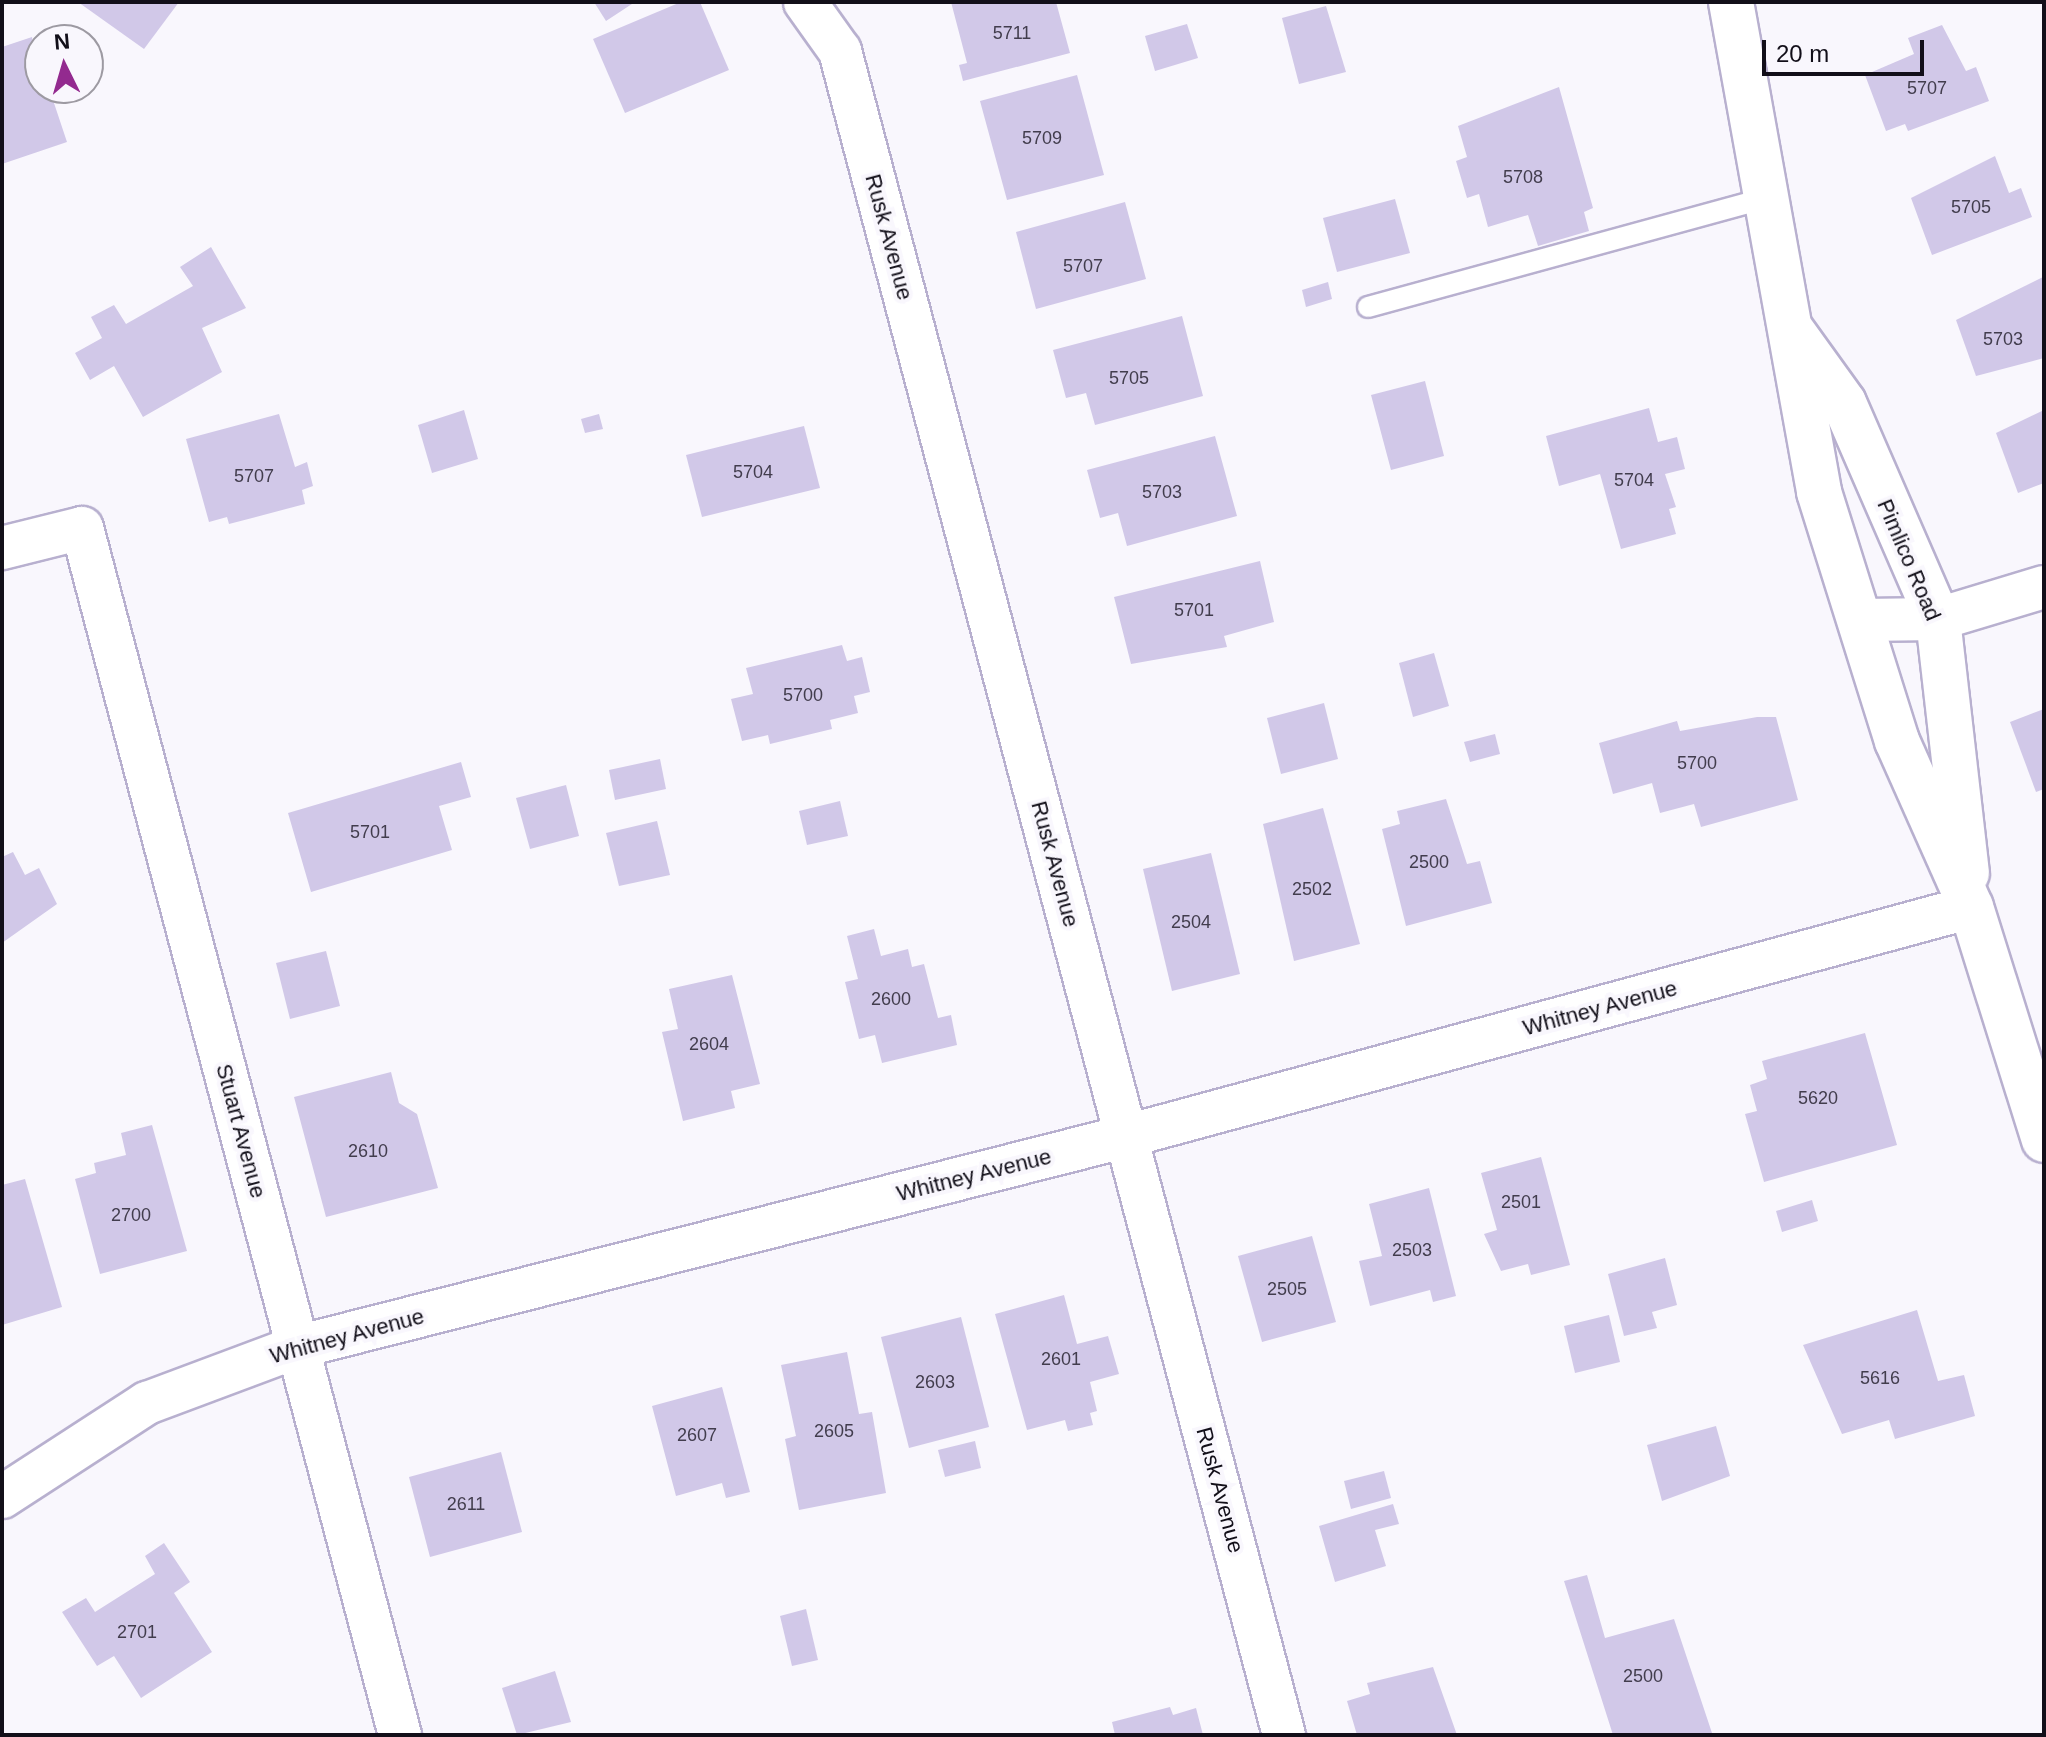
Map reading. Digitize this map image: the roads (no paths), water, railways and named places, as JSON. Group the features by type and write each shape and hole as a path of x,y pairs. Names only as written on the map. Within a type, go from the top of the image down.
{"street":[{"name":"Rusk Avenue","path":"805,2 840,51 1284,1735"},
{"name":"Pimlico Road","path":"1731,2 1764,199 1792,331 1811,459 1910,775 1971,907 2035,1077 2044,1140"},
{"name":"Pimlico Road","path":"1792,331 1844,403 1938,619 1971,907"},
{"name":"Stuart Avenue","path":"2,548 82,528 400,1735"},
{"path":"1861,620 1938,619 2044,587"},
{"name":"Whitney Avenue","path":"2,1497 147,1403 297,1347 1127,1136 1971,907"}],"lane":[{"path":"1368,307 1764,199"}]}
